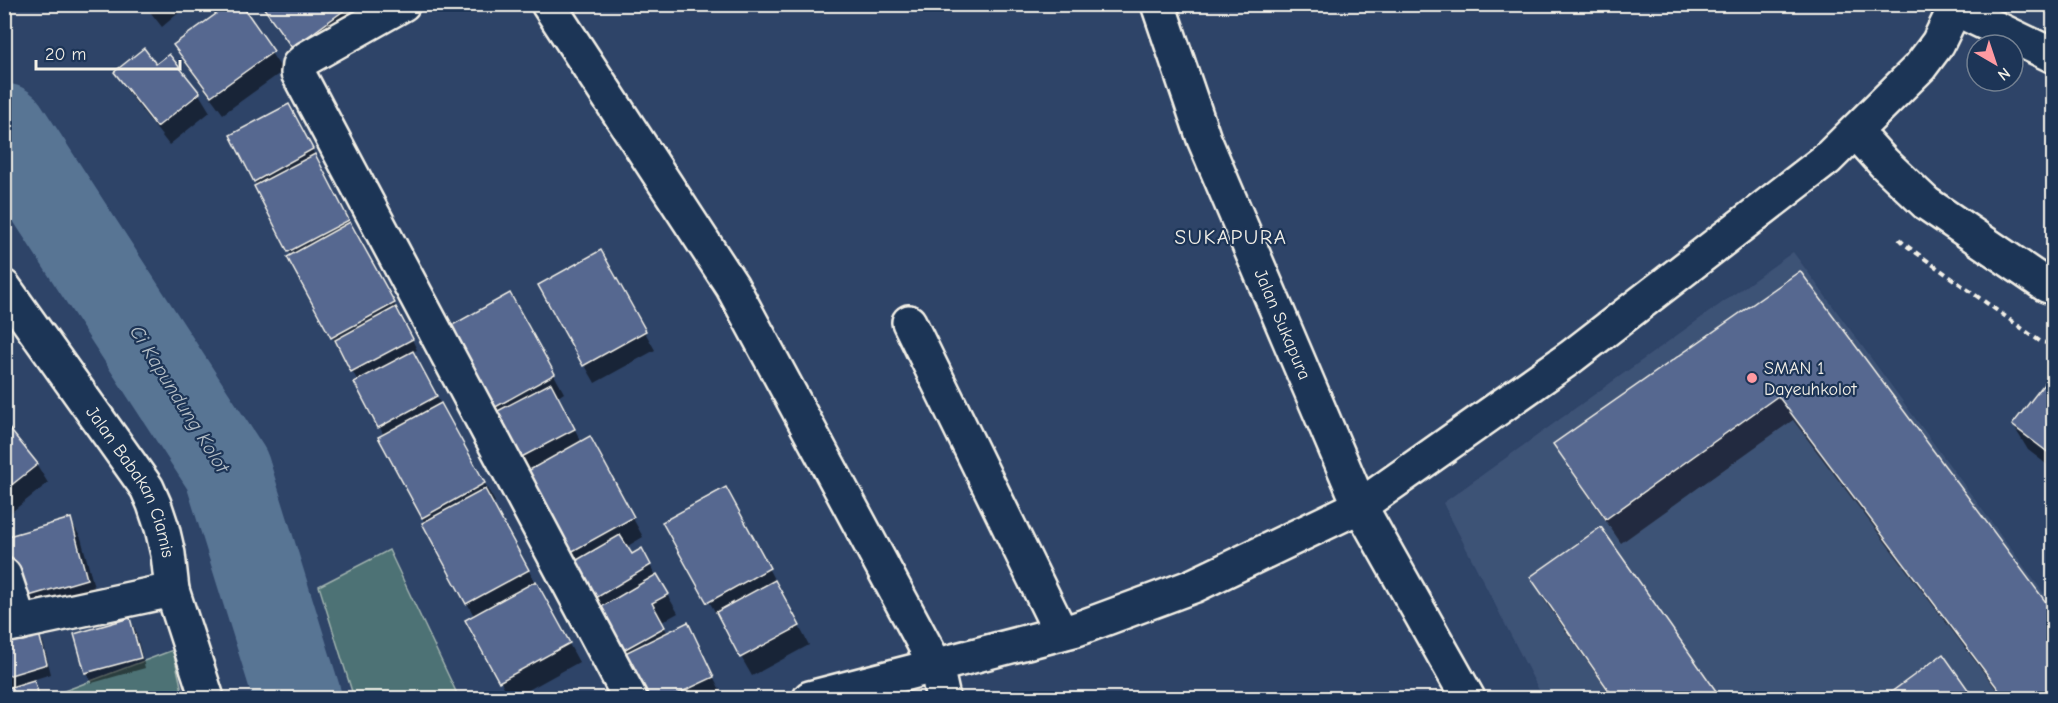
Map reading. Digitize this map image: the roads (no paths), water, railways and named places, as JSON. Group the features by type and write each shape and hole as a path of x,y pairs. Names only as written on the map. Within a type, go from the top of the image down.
{"street":[{"path":"403,4 307,58 299,65 298,73 630,699"},
{"path":"548,4 732,286 936,666 943,699"},
{"name":"Jalan Sukapura","path":"1158,4 1204,139 1360,506 1468,699"},
{"path":"810,699 1061,633 1194,586 1360,506 1571,357 1827,159 1920,67 1938,43 1956,7 2054,56"},
{"path":"1865,122 1884,163 1926,203 2046,285 2054,288"},
{"name":"Jalan Babakan Ciamis","path":"4,287 147,488 162,528 172,590 207,699"},
{"path":"909,322 1061,633"},
{"path":"4,575 12,625 172,590"}],"waterway":[{"name":"Ci Kapundung Kolot","path":"4,127 227,470 298,698"}],"place":[{"name":"SMAN 1 Dayeuhkolot","path":"1752,378"}],"district":[{"name":"SUKAPURA","path":"1231,237"}]}
